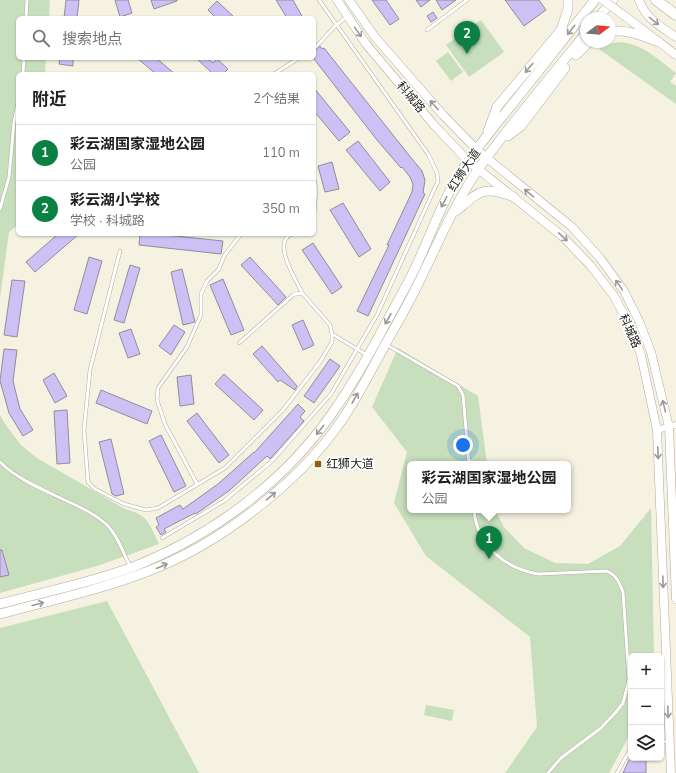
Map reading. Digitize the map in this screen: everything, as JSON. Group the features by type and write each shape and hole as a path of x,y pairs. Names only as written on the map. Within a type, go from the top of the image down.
{"highway":[{"path":"657,0 676,15"}],"main road":[{"name":"科城路","path":"337,0 366,44 434,125 468,161 562,236 590,265 614,296 630,326 641,355 657,430 665,742 671,773"},
{"name":"科城路","path":"349,0 375,37 443,115 477,150 572,227 600,258 624,291 639,321 651,352 673,426 676,599"},
{"path":"484,141 497,107 561,30 568,9 568,0"},
{"name":"红狮大道","path":"0,604 90,580 131,567 176,548 207,530 238,509 278,476 296,458 322,427 342,399 368,356 407,284 441,206 468,161 596,0"},
{"path":"603,0 676,55"},
{"path":"603,12 613,0"},
{"path":"639,0 643,10 651,20 676,37"},
{"path":"616,31 630,33 659,42"},
{"name":"红狮大道","path":"0,614 107,586 164,565 196,548 245,516 284,485 331,436 352,405 417,287 452,215 478,169 580,41"},
{"path":"495,147 520,126 582,48"},
{"path":"452,215 481,193 488,191 497,191 514,198"}],"street":[{"path":"657,430 673,426"}],"lane":[{"path":"26,16 27,0"},
{"path":"162,538 224,501 272,461 331,394 376,315 438,181 437,173 428,154 319,0"},
{"path":"427,30 467,0"},
{"path":"316,47 336,25 347,17"},
{"path":"23,72 24,60"},
{"path":"277,72 297,60"},
{"path":"0,209 9,177 16,112"},
{"path":"197,484 165,424 157,400 158,388 187,347 201,315 202,294 207,281 219,269 224,256 239,236"},
{"path":"120,251 90,370 84,430 88,482 95,489 124,504 146,510 158,508 224,468 283,410 320,362 332,342 330,325 303,294 284,252 284,243 288,236"},
{"path":"239,343 293,295 303,294"},
{"path":"332,334 368,356"},
{"path":"385,344 458,386 463,395 469,461"},
{"path":"0,462 6,468 39,488 92,513 107,525 116,538 131,567"},
{"path":"474,513 476,524 481,536 491,550 505,563 522,570 538,574 607,571 614,574 619,581 623,592 629,680 623,703 601,728 561,758 548,773"},
{"path":"617,773 628,753"}],"green space":[{"path":"0,0 50,0 49,16 16,16 16,60 46,60 45,72 16,72 16,227 9,232 0,298"},
{"path":"481,20 504,52 469,77 446,45"},
{"path":"616,42 628,43 643,49 676,73 670,82 676,86 676,104 599,49 616,48"},
{"path":"448,52 463,72 451,81 436,61"},
{"path":"398,348 478,396 487,461 407,461 407,513 497,513 504,527 524,548 555,563 588,564 620,546 651,508 654,653 628,653 628,738 609,773 505,773 537,727 530,637 426,556 394,503 407,452 372,407"},
{"path":"0,415 21,445 37,458 125,509 133,511 144,517 159,544 97,566 0,593"},
{"path":"107,601 199,773 0,773 0,628"},
{"path":"426,705 454,710 452,721 424,715"}],"building":[{"path":"66,0 79,0 77,16 64,16"},
{"path":"115,0 128,0 132,13 120,16"},
{"path":"151,0 177,0 177,1 154,9"},
{"path":"276,0 293,0 302,16 286,16"},
{"path":"372,0 386,0 399,19 390,25"},
{"path":"416,0 430,0 421,7"},
{"path":"436,0 456,0 442,10"},
{"path":"505,0 539,0 546,10 524,26"},
{"path":"217,1 233,16 214,16 208,10"},
{"path":"433,12 437,18 431,22 427,16"},
{"path":"320,46 322,49 324,48 422,171 425,180 423,193 425,194 368,316 357,311 389,245 387,245 412,192 413,184 410,177 377,140 315,60 316,60 316,50"},
{"path":"60,60 73,60 73,66 59,64"},
{"path":"139,60 158,60 173,72 154,72"},
{"path":"198,60 209,60 213,63 218,60 228,69 225,72 211,72"},
{"path":"316,90 350,132 339,141 316,113"},
{"path":"358,141 390,182 380,191 346,150"},
{"path":"332,162 339,189 325,192 318,166"},
{"path":"343,203 371,249 359,257 330,210"},
{"path":"56,236 77,236 35,272 26,262"},
{"path":"140,236 175,236 223,241 221,254 139,245"},
{"path":"313,243 342,287 332,294 302,250"},
{"path":"89,257 102,261 87,314 74,310"},
{"path":"250,257 286,297 278,305 241,265"},
{"path":"130,265 140,268 124,323 114,320"},
{"path":"182,269 195,322 183,325 171,272"},
{"path":"223,279 244,330 231,335 210,285"},
{"path":"12,280 25,281 17,337 4,335"},
{"path":"303,320 314,345 303,350 292,325"},
{"path":"174,325 185,332 171,355 159,346"},
{"path":"131,329 140,354 128,358 119,333"},
{"path":"262,346 297,386 295,390 280,380 278,382 253,354"},
{"path":"4,349 17,350 13,381 20,409 33,430 23,436 9,413 0,381"},
{"path":"330,359 340,366 314,403 304,396"},
{"path":"54,373 67,396 55,403 43,380"},
{"path":"224,374 263,410 254,420 215,384"},
{"path":"191,375 194,404 180,406 177,377"},
{"path":"101,390 152,411 147,424 96,403"},
{"path":"298,404 305,411 300,417 304,421 270,459 267,456 230,490 196,514 195,513 164,529 166,532 161,535 156,527 159,525 156,518 180,505 183,509 218,484 254,453"},
{"path":"67,410 70,463 57,464 54,411"},
{"path":"197,413 229,455 219,463 187,421"},
{"path":"161,435 186,486 174,492 149,441"},
{"path":"111,439 124,494 116,496 112,494 99,442"},
{"path":"0,550 2,550 9,575 0,577"},
{"path":"629,761 646,761 646,773 623,773"}],"place":[{"name":"彩云湖小学校","path":"467,54"},
{"name":"红狮大道","path":"318,464"},
{"name":"彩云湖国家湿地公园","path":"489,559"}]}
